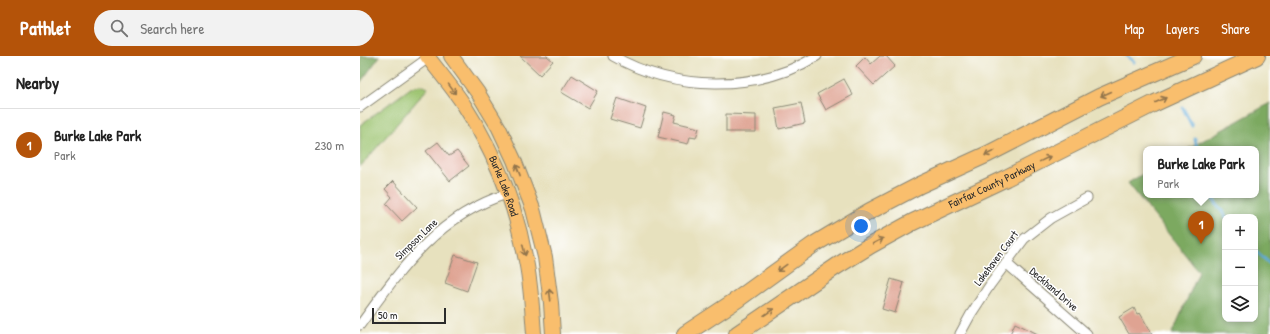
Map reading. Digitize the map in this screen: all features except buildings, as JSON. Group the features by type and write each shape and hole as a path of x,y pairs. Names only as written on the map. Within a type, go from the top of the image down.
{"highway":[{"path":"685,334 738,299 813,245 870,211 920,185 988,154 1099,96 1193,56"},
{"name":"Fairfax County Parkway","path":"737,334 837,266 906,226 1012,175 1152,104 1257,56"}],"main road":[{"name":"Burke Lake Road","path":"451,56 478,93 499,128 514,160 530,202 545,257 551,303 553,334"},
{"name":"Burke Lake Road","path":"429,57 463,104 480,133 515,212 526,256 532,302 534,334"}],"street":[{"path":"614,56 637,67 670,78 687,81 718,83 748,80 770,75 792,68 817,56"},
{"path":"360,107 429,57"},
{"name":"Simpson Lane","path":"360,325 407,262 434,234 472,208 493,198 507,194"},
{"name":"Lakehaven Court","path":"960,334 978,303 1024,239 1031,232 1051,218 1087,198"},
{"name":"Deckhand Drive","path":"1006,263 1087,334"}],"green space":[{"path":"360,56 380,56 360,83"},
{"path":"421,85 428,88 360,167 360,125 412,87"},
{"path":"1270,103 1270,334 1172,334 1199,272 1128,183 1143,174 1143,198 1259,198 1259,146 1193,146"}],"waterway":[{"path":"1127,56 1134,62"},
{"path":"1183,108 1192,126"},
{"path":"1195,139 1196,146"},
{"path":"1212,198 1224,214"},
{"path":"1258,253 1270,264"}],"place":[{"name":"Burke Lake Park","path":"1201,244"}]}
